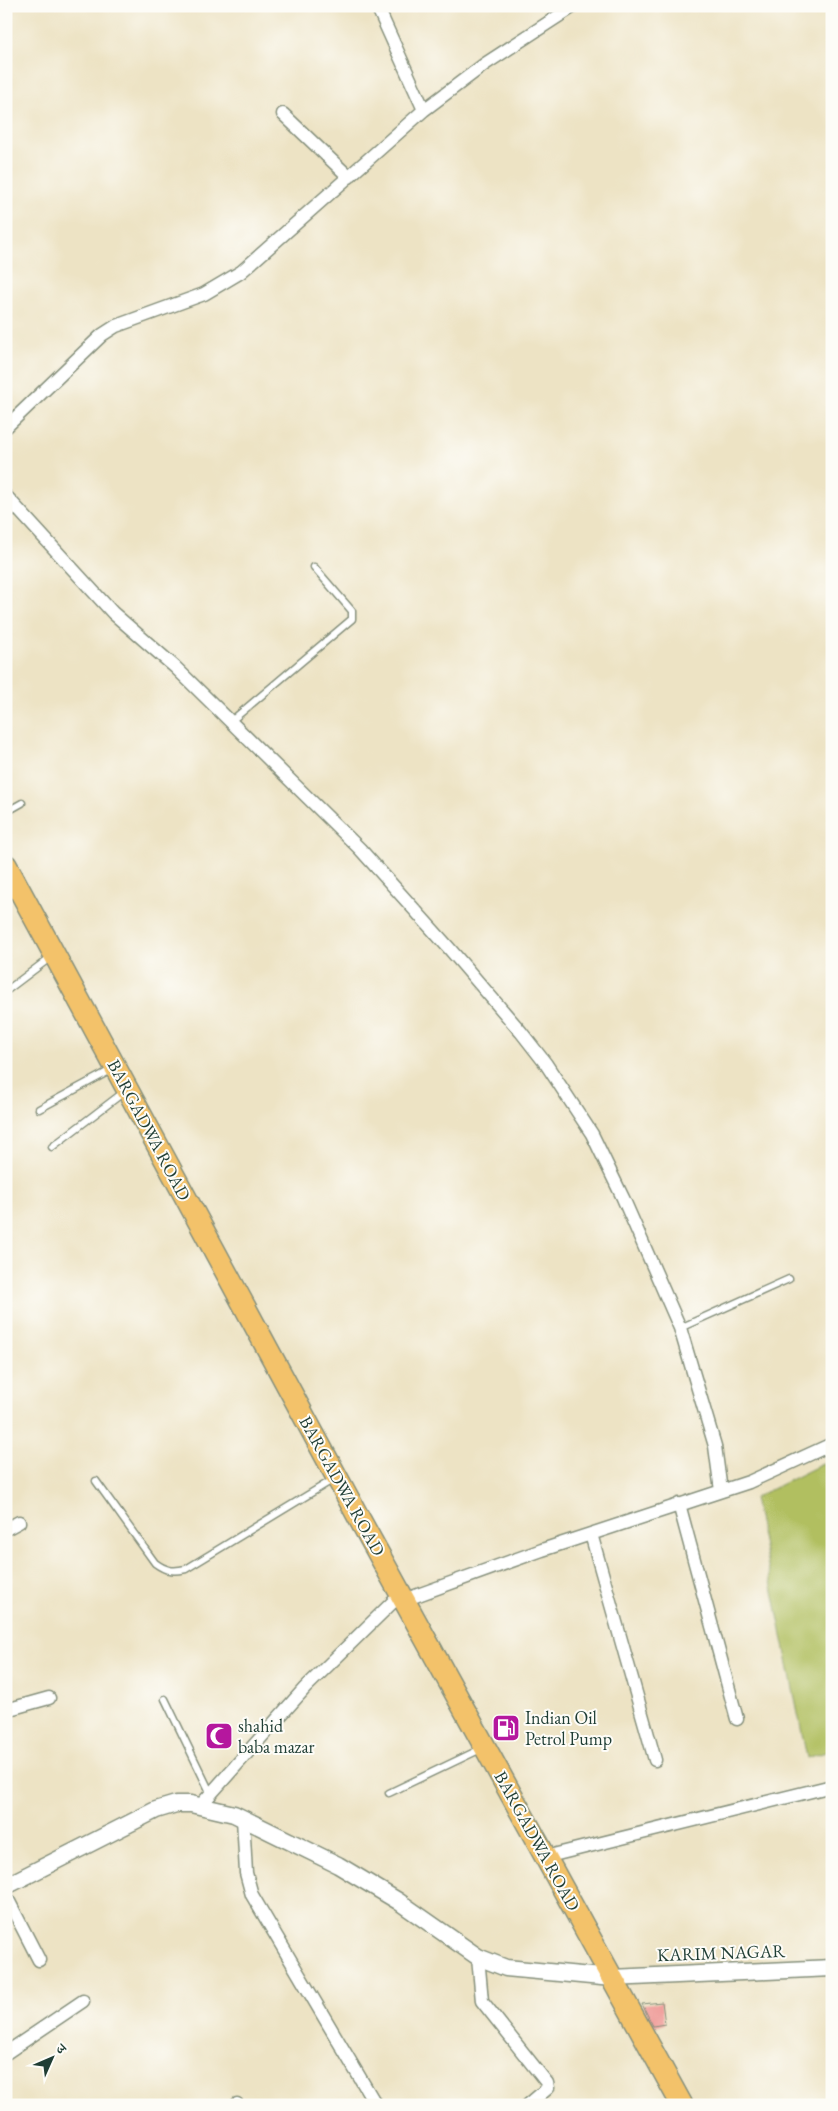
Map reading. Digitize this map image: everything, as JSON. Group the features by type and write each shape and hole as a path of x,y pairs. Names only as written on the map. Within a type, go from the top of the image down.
{"main road":[{"name":"BARGADWA ROAD","path":"6,865 337,1477 682,2105"}],"street":[{"path":"377,6 424,110"},
{"path":"6,427 102,335 116,326 186,302 224,283 241,272 424,110 485,64 574,6"},
{"path":"283,114 349,177"},
{"path":"6,496 113,612 175,667 366,856 515,1025 546,1064 592,1134 623,1198 680,1328 715,1446 721,1491"},
{"path":"206,1800 305,1688 403,1597 721,1491 773,1472 832,1444"},
{"path":"679,1504 737,1719"},
{"path":"6,1529 19,1522"},
{"path":"591,1534 655,1760"},
{"path":"6,1710 50,1698"},
{"path":"545,1856 832,1786"},
{"name":"KARIM NAGAR","path":"6,1886 156,1810 176,1804 206,1800 338,1865 398,1900 478,1957 506,1968 612,1978 832,1968"},
{"path":"244,1818 246,1873 252,1895 376,2105"},
{"path":"6,1896 38,1960"},
{"path":"478,1957 481,1995 485,2007 547,2083 548,2088 546,2091 528,2105"},
{"path":"6,2053 83,2001"}],"lane":[{"path":"230,722 352,619 352,611 314,567"},
{"path":"6,812 22,803"},
{"path":"6,991 54,955"},
{"path":"40,1109 116,1068"},
{"path":"52,1147 127,1090"},
{"path":"680,1328 789,1279"},
{"path":"96,1481 156,1563 165,1570 174,1571 186,1569 337,1477"},
{"path":"164,1699 206,1800"},
{"path":"389,1793 485,1747"}],"green space":[{"path":"832,1459 832,1750 807,1758 754,1498"}],"building":[{"path":"662,2002 665,2024 653,2026 642,2004"}],"place":[{"name":"Indian Oil Petrol Pump","path":"506,1728"},
{"name":"shahid baba mazar","path":"219,1736"}]}
